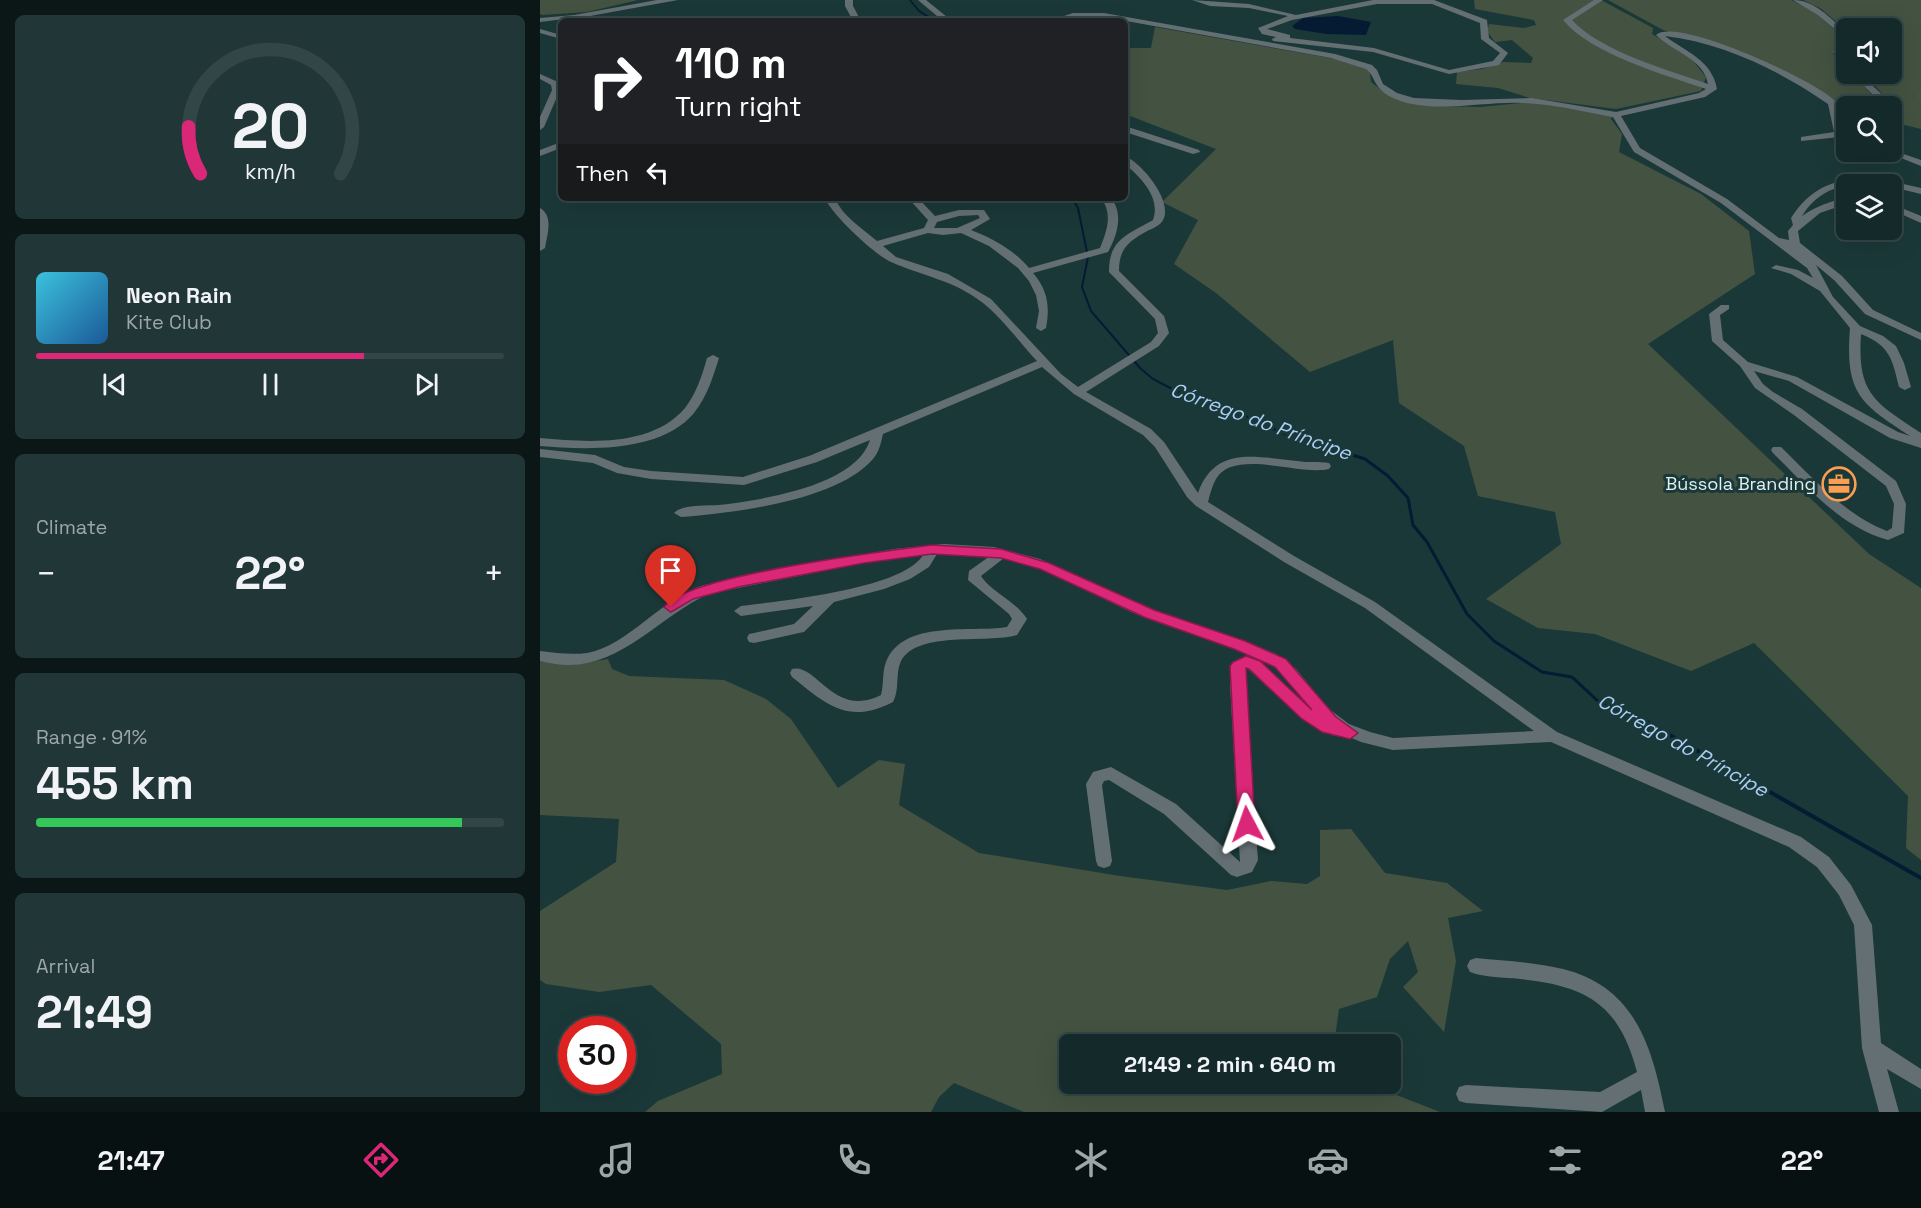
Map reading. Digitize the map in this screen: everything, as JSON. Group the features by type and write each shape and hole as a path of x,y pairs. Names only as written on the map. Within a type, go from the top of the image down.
{"street":[{"path":"566,18 632,5 674,0"},
{"path":"849,0 849,6 855,18"},
{"path":"922,0 944,18"},
{"path":"1196,0 1210,4 1249,6 1294,16"},
{"path":"1374,2 1433,2 1481,20 1485,26 1485,39 1504,53 1496,63 1449,72 1386,53 1301,40 1262,30 1294,16 1345,10 1374,2 1383,0"},
{"path":"1599,0 1567,20 1572,29 1618,52 1713,89"},
{"path":"1797,0 1821,13 1836,28"},
{"path":"1063,18 1073,15 1104,15 1121,18"},
{"path":"540,21 558,19"},
{"path":"1128,19 1361,63 1373,70 1374,79 1379,85 1394,93 1425,103 1480,104 1520,100 1616,116 1702,95 1713,89"},
{"path":"540,21 558,26"},
{"path":"540,31 558,36"},
{"path":"1713,89 1713,84 1698,62 1660,35 1669,33 1717,46 1756,62 1816,92 1832,104 1836,111 1834,127 1836,128"},
{"path":"1220,36 1301,40"},
{"path":"540,76 555,84 551,102 540,127"},
{"path":"1866,84 1879,96"},
{"path":"540,100 551,102"},
{"path":"1616,116 1630,135 1632,144 1637,150 1724,201 1811,266 1824,289 1856,328 1881,338 1895,350 1905,387"},
{"path":"1128,130 1196,152"},
{"path":"1804,139 1836,132"},
{"path":"540,153 558,146"},
{"path":"1902,156 1921,163"},
{"path":"1078,392 1162,340 1164,326 1160,318 1114,272 1113,255 1120,243 1157,222 1160,216 1158,198 1128,163"},
{"path":"1797,224 1796,218 1806,201 1826,188 1877,182 1921,190"},
{"path":"831,201 833,206 892,259 944,276 987,301 1057,376 1078,392 1147,432 1160,445 1192,494 1201,503 1289,559 1370,605 1552,736 1795,842 1823,862 1845,890 1863,925 1872,1048 1889,1112"},
{"path":"875,245 931,225 972,211 985,215 986,219 980,224 961,230 941,233 931,225 915,201"},
{"path":"1028,271 1104,250 1114,212 1110,201"},
{"path":"1795,244 1793,231 1797,224 1826,206 1836,204"},
{"path":"540,211 544,222 540,248"},
{"path":"1902,211 1921,220"},
{"path":"961,230 990,242 1028,271 1040,290 1045,320 1041,328"},
{"path":"1776,240 1795,244 1838,278 1869,312 1921,337"},
{"path":"1776,268 1794,272 1824,289"},
{"path":"1725,307 1714,314 1719,341 1744,364 1759,386 1798,412 1892,484 1900,504 1899,530 1888,536 1878,533 1842,511 1777,450"},
{"path":"1856,328 1853,369 1860,391 1921,438"},
{"path":"540,442 590,444 656,433 685,415 704,388 714,358"},
{"path":"540,453 595,459 621,470 651,475 744,481 813,459 1044,362"},
{"path":"1744,364 1793,379 1894,435 1921,444"},
{"path":"681,513 741,508 825,483 850,471 868,457 878,431"},
{"path":"1201,503 1212,475 1221,466 1261,460 1311,468 1325,466"},
{"path":"540,656 573,660 603,655 642,632 659,616 688,596 704,590 864,559 932,550 1001,554 1044,566 1149,614 1270,657 1290,672 1330,721 1350,733"},
{"path":"741,611 829,598 885,584 916,572 927,564 932,550"},
{"path":"797,673 837,704 864,706 888,698 891,690 890,673 896,655 916,641 933,636 999,635 1012,631 1020,619 1014,611 975,580 974,574 979,568 1001,554"},
{"path":"754,638 799,628 829,598"},
{"path":"1104,861 1094,784 1099,776 1111,773 1170,809 1237,870 1246,867 1250,860 1237,684 1238,666 1246,662 1255,665 1307,715 1327,728 1393,744 1552,736"},
{"path":"1476,966 1565,978 1599,992 1617,1009 1638,1042 1655,1112"},
{"path":"1872,1048 1921,1080"},
{"path":"1466,1094 1597,1107 1648,1076"}],"green space":[{"path":"540,0 638,0 587,12 543,15 540,14"},
{"path":"1474,0 1601,0 1653,28 1652,34 1690,57 1706,77 1701,91 1616,109 1530,98 1498,88 1456,84 1457,72 1482,69 1503,62 1531,63 1533,58 1512,40 1495,42 1487,31 1489,24 1524,28 1536,25 1534,20 1475,9"},
{"path":"1608,0 1791,0 1815,11 1836,31 1836,47 1833,54 1836,57 1836,84 1862,84 1873,96 1836,96 1836,103 1766,63 1663,30"},
{"path":"1803,0 1921,0 1921,129 1902,124 1902,96 1884,96 1873,84 1902,84 1902,18 1836,18 1836,22 1820,8"},
{"path":"1155,27 1358,63 1369,68 1371,82 1386,94 1445,106 1480,107 1531,102 1613,116 1611,119 1622,134 1619,152 1701,194 1749,231 1755,274 1648,344 1869,554 1921,588 1921,860 1906,848 1908,796 1754,643 1691,671 1595,634 1538,628 1486,599 1561,544 1555,512 1478,496 1464,446 1399,403 1393,340 1310,372 1216,293 1174,264 1198,220 1162,202 1216,149 1128,115 1128,48 1151,48"},
{"path":"608,659 612,669 629,676 724,680 766,699 791,719 838,788 879,760 905,764 899,805 979,853 1120,876 1227,890 1271,881 1307,884 1320,876 1320,830 1351,829 1385,873 1447,883 1483,911 1448,918 1456,961 1444,1032 1403,987 1418,972 1408,941 1390,959 1377,997 1339,1009 1335,1034 1059,1034 1059,1094 1394,1094 1440,1112 1024,1112 954,1083 939,1097 931,1112 645,1112 658,1101 722,1074 721,1044 651,985 599,992 546,984 540,980 540,911 616,862 619,819 540,815 540,661 571,665"}],"water":[{"path":"1338,16 1371,22 1366,35 1326,34 1295,29 1292,26 1303,18"}],"waterway":[{"name":"Córrego do Príncipe","path":"910,0 919,11 930,18"},
{"name":"Córrego do Príncipe","path":"1074,201 1078,208 1088,257 1082,287 1091,311 1140,368 1153,379 1182,394 1203,396 1254,420"},
{"name":"Córrego do Príncipe","path":"1251,418 1280,432 1365,459 1388,476 1408,498 1413,525 1427,542 1467,614 1494,641 1542,672 1572,677 1600,703 1648,723"},
{"name":"Córrego do Príncipe","path":"1645,721 1921,878"}],"place":[{"name":"Bússola Branding","path":"1839,484"}],"route":[{"path":"671,607 688,596 704,590 738,582 864,559 932,550 970,550 1017,556 1044,566 1149,614 1239,645 1281,663 1315,706 1330,721 1350,733 1327,728 1307,715 1255,665 1246,662 1238,666 1237,684 1247,824"}]}
